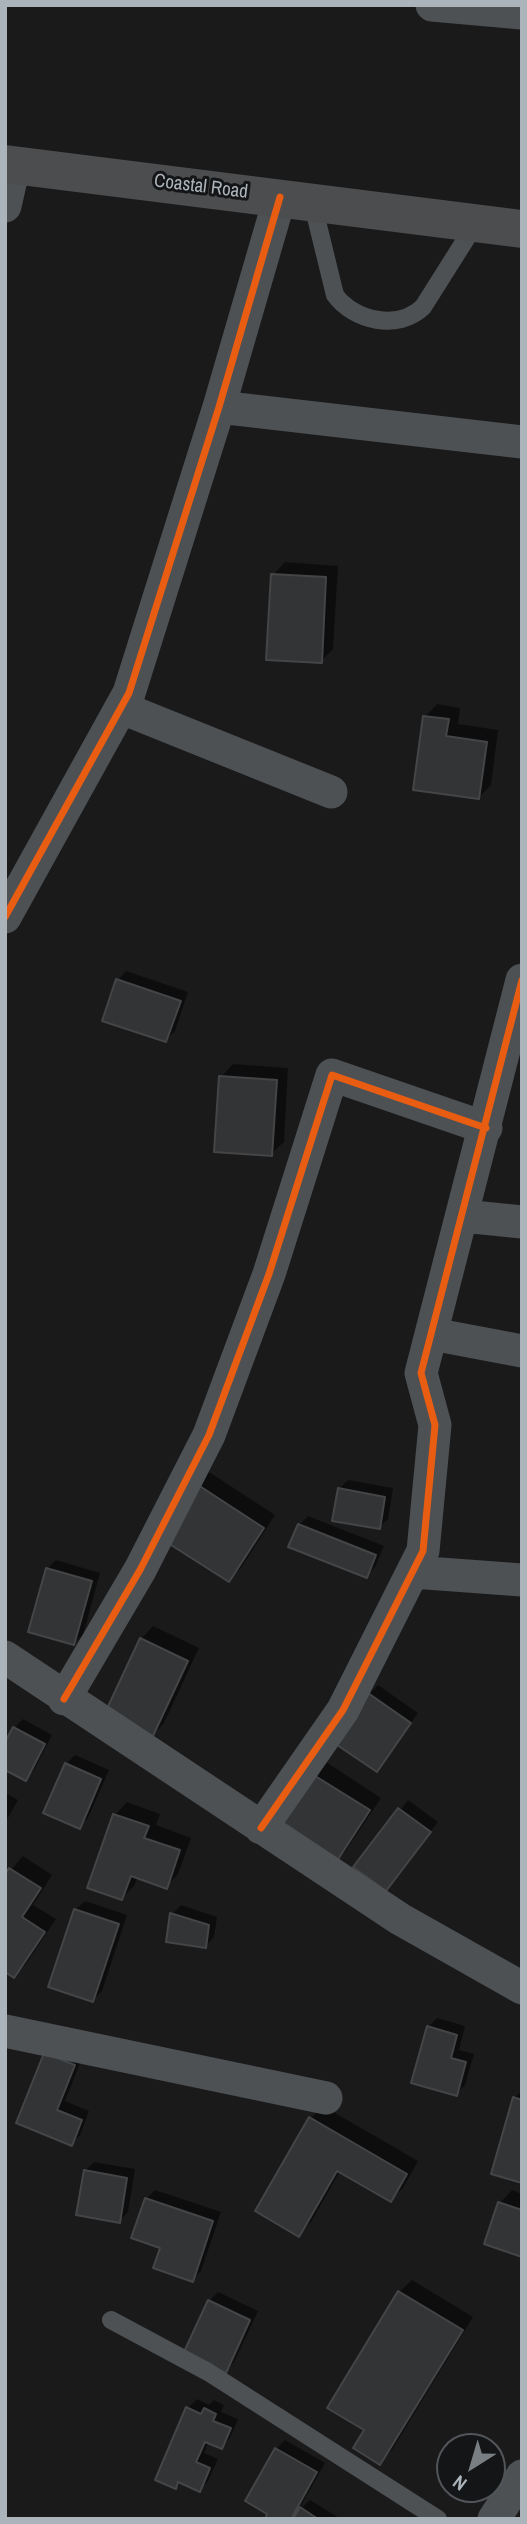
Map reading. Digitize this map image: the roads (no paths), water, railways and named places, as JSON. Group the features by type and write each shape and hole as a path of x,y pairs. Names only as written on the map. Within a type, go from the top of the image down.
{"main road":[{"name":"Coastal Road","path":"10,165 522,229"}],"street":[{"path":"432,5 522,13"},
{"path":"5,206 10,165"},
{"path":"5,917 130,693 219,407 296,199"},
{"path":"219,407 522,442"},
{"path":"122,708 331,792"},
{"path":"261,1828 343,1710 423,1551 435,1425 421,1373 486,1128 511,1068 522,980"},
{"path":"64,1699 140,1570 209,1436 269,1274 332,1075 486,1128"},
{"path":"463,1216 522,1222"},
{"path":"432,1334 522,1351"},
{"path":"413,1572 522,1580"},
{"path":"5,1657 64,1699 400,1919 522,1988"},
{"path":"5,2031 326,2098"},
{"path":"494,2519 522,2476"}],"lane":[{"path":"296,199 335,295 344,307 356,316 401,321 413,316 423,307 477,223"},
{"path":"111,2320 208,2372 438,2519"}]}
